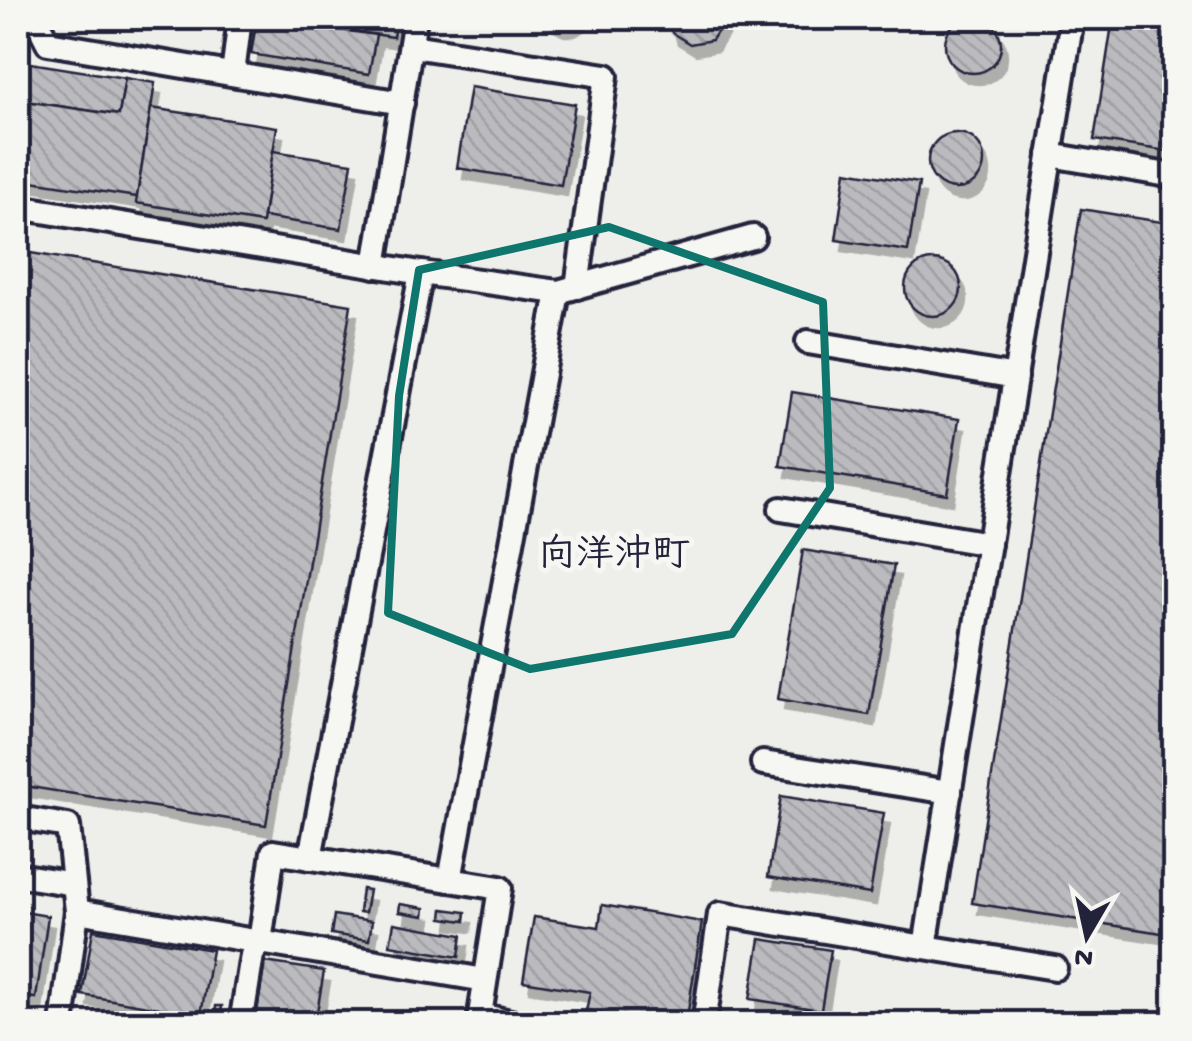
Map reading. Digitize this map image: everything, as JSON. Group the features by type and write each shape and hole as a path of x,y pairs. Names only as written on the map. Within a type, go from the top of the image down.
{"lane":[{"path":"233,74 240,18"},
{"path":"376,266 415,18"},
{"path":"925,947 1072,18"},
{"path":"35,24 48,43 402,103"},
{"path":"412,46 606,76 450,880"},
{"path":"1050,155 1174,176"},
{"path":"18,207 421,274 567,290 752,237"},
{"path":"310,858 421,274"},
{"path":"808,342 1016,377"},
{"path":"782,509 990,544"},
{"path":"763,763 950,792"},
{"path":"18,818 68,826 77,912 66,1023"},
{"path":"242,1024 274,852 500,888 480,1015 503,1022"},
{"path":"18,876 74,884"},
{"path":"77,912 485,980"},
{"path":"704,1024 720,914 1055,968"}],"highlighted area":[{"path":"609,227 823,302 830,488 732,634 530,669 388,613 399,396 419,270"}],"building":[{"path":"973,17 993,25 1001,45 993,65 973,73 953,65 945,45 953,25"},
{"path":"257,18 376,35 369,74 251,54"},
{"path":"314,18 336,18 334,28 313,24"},
{"path":"336,18 396,18 393,37 334,28"},
{"path":"544,18 582,18 569,25 558,25"},
{"path":"668,18 723,18 723,23 712,40 690,44 672,33"},
{"path":"1113,18 1174,18 1174,152 1094,140"},
{"path":"18,61 125,78 119,115 18,100"},
{"path":"125,78 155,83 137,197 18,179 18,100 119,115"},
{"path":"470,87 575,104 561,185 457,168"},
{"path":"151,108 277,127 262,223 136,203"},
{"path":"956,133 976,141 984,161 976,181 956,189 936,181 928,161 936,141"},
{"path":"273,151 352,163 341,229 263,217"},
{"path":"846,171 919,183 908,251 836,240"},
{"path":"1081,209 1174,224 1174,935 972,903"},
{"path":"18,251 351,305 266,825 18,785"},
{"path":"933,260 953,268 961,288 953,308 933,316 913,308 905,288 913,268"},
{"path":"792,392 959,419 947,494 780,466"},
{"path":"803,550 894,565 869,715 778,699"},
{"path":"781,796 884,813 870,894 768,877"},
{"path":"362,889 369,890 365,913 359,912"},
{"path":"400,904 425,908 424,916 399,912"},
{"path":"602,905 702,922 686,1024 586,1011 590,992 523,981 534,917 599,927"},
{"path":"443,909 466,912 465,921 442,918"},
{"path":"18,911 48,916 36,998 18,996"},
{"path":"334,915 372,921 369,940 331,934"},
{"path":"394,923 462,935 459,957 390,945"},
{"path":"93,930 212,950 201,1015 82,995"},
{"path":"760,939 831,950 821,1010 750,999"},
{"path":"265,962 324,971 315,1024 255,1024"},
{"path":"216,1006 222,1006 220,1024 214,1024"}],"district":[{"name":"向洋沖町","path":"614,552"}]}
